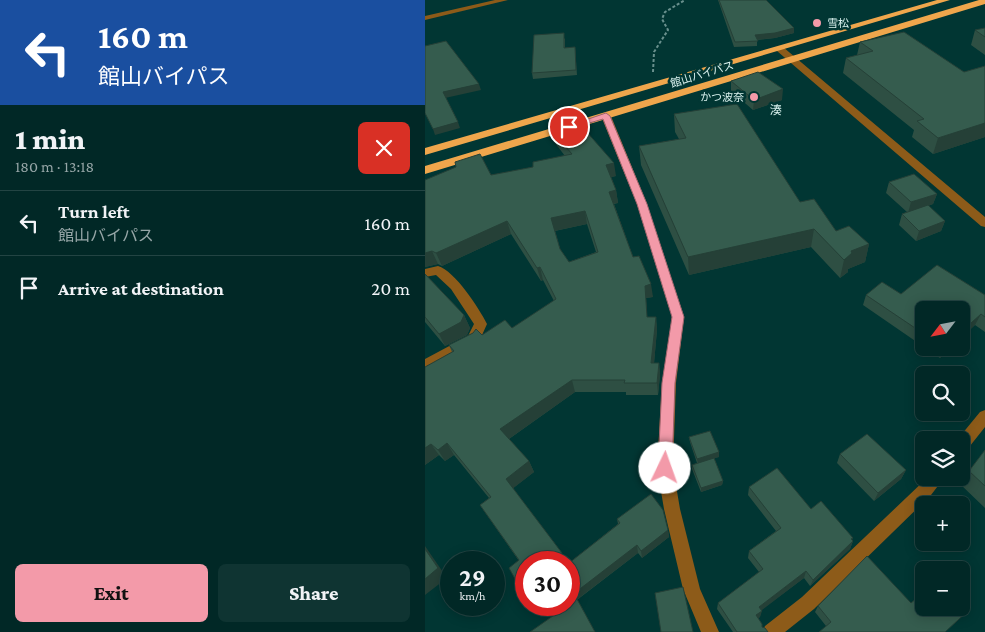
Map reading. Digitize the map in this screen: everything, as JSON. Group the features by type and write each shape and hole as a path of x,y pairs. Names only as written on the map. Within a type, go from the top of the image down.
{"highway":[{"name":"館山バイパス","path":"425,152 946,0"},
{"name":"館山バイパス","path":"425,170 985,1"}],"street":[{"path":"425,18 504,0"},
{"path":"779,49 985,223"},
{"path":"606,116 642,204 678,317 669,383 665,468 672,509 692,589 710,632"},
{"path":"425,272 438,270 455,286 481,324 473,340 425,365"},
{"path":"970,435 985,416"},
{"path":"771,632 808,603 929,486"}],"path":[{"path":"658,84 653,71 654,52 668,30 662,19 665,12 685,0"}],"building":[{"path":"719,0 766,0 794,28 775,33 755,35 758,41 735,42"},
{"path":"985,28 985,37 975,30"},
{"path":"904,32 964,72 985,66 985,123 938,138 917,121 924,119 846,58 873,51 860,42"},
{"path":"564,33 564,48 575,47 576,70 532,73 534,35"},
{"path":"446,41 479,84 443,92 458,122 433,129 425,113 425,46"},
{"path":"758,72 783,89 754,100 731,81"},
{"path":"737,104 800,202 814,199 836,231 849,226 869,244 851,251 852,253 844,260 814,229 688,257 639,146 686,138 674,114"},
{"path":"578,122 614,163 606,165 616,190 609,192 633,257 639,256 651,284 645,286 647,317 656,317 651,363 659,363 657,383 624,383 625,380 572,380 500,429 529,461 506,479 560,551 515,551 515,554 480,505 491,497 447,443 438,450 431,444 425,448 425,367 454,351 449,345 473,333 476,329 482,335 505,320 512,328 556,299 540,267 537,268 507,221 436,253 432,251 425,253 425,180 456,167 455,162 480,154 491,175 533,167 533,162 572,154 552,131","holes":["585,211 598,252 569,262 560,249 551,218"]},
{"path":"914,174 937,194 911,202 889,182"},
{"path":"928,205 945,221 919,231 902,214"},
{"path":"937,265 985,295 985,317 981,314 970,324 970,301 915,301 915,328 866,295 882,282 901,294"},
{"path":"425,274 464,315 461,322 439,334 425,317"},
{"path":"710,431 719,452 697,459 689,437"},
{"path":"867,434 906,470 878,493 840,454"},
{"path":"985,450 985,486 970,472"},
{"path":"714,458 723,481 701,488 692,465"},
{"path":"777,468 811,509 821,501 853,538 851,539 853,541 813,580 806,571 759,607 762,611 756,615 762,627 768,632 737,632 718,603 763,569 749,551 781,528 749,487"},
{"path":"651,494 663,510 668,530 641,551 637,545 580,589 580,554 620,523 617,519"},
{"path":"425,549 438,568 425,579"},
{"path":"867,556 911,603 915,600 915,616 962,616 945,632 819,632 831,622 818,606"},
{"path":"515,563 515,579 509,568"},
{"path":"683,587 693,632 661,632 655,593"},
{"path":"580,604 595,632 530,632 553,616 580,616"}],"place":[{"name":"雪松","path":"817,23"},
{"name":"かつ波奈","path":"754,97"}],"district":[{"name":"湊","path":"776,110"}],"route":[{"path":"569,127 606,116 642,204 678,317 669,383 665,468"}]}
